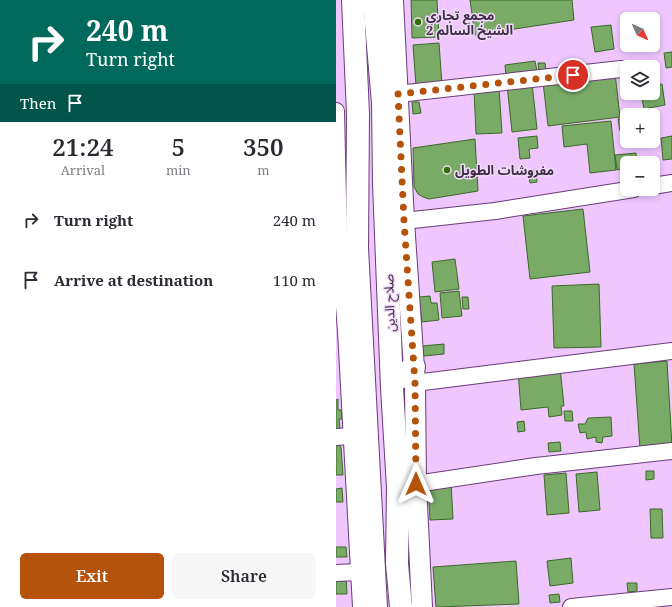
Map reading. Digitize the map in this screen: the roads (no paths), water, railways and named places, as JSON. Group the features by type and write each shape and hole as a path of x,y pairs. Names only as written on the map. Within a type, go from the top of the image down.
{"highway":[{"path":"353,0 358,114 348,199 356,248 366,565 376,607"},
{"name":"صلاح الدين","path":"374,0 383,103 384,184 398,487 397,564 401,607"},
{"path":"392,383 414,375"},
{"path":"366,565 397,564"}],"main road":[{"path":"393,0 404,221 414,375 416,484 422,607"}],"street":[{"path":"398,94 620,69"},
{"path":"336,111 348,199 338,244 343,436 366,565 361,607"},
{"path":"660,185 672,183"},
{"path":"404,221 495,211 620,191"},
{"path":"414,375 672,351"},
{"path":"416,484 536,466 672,451"},
{"path":"336,573 366,565"},
{"path":"571,607 672,598"}],"place":[{"name":"مجمع تجاري الشيخ السالم 2","path":"418,22"},
{"name":"مفروشات الطويل","path":"447,170"}]}
